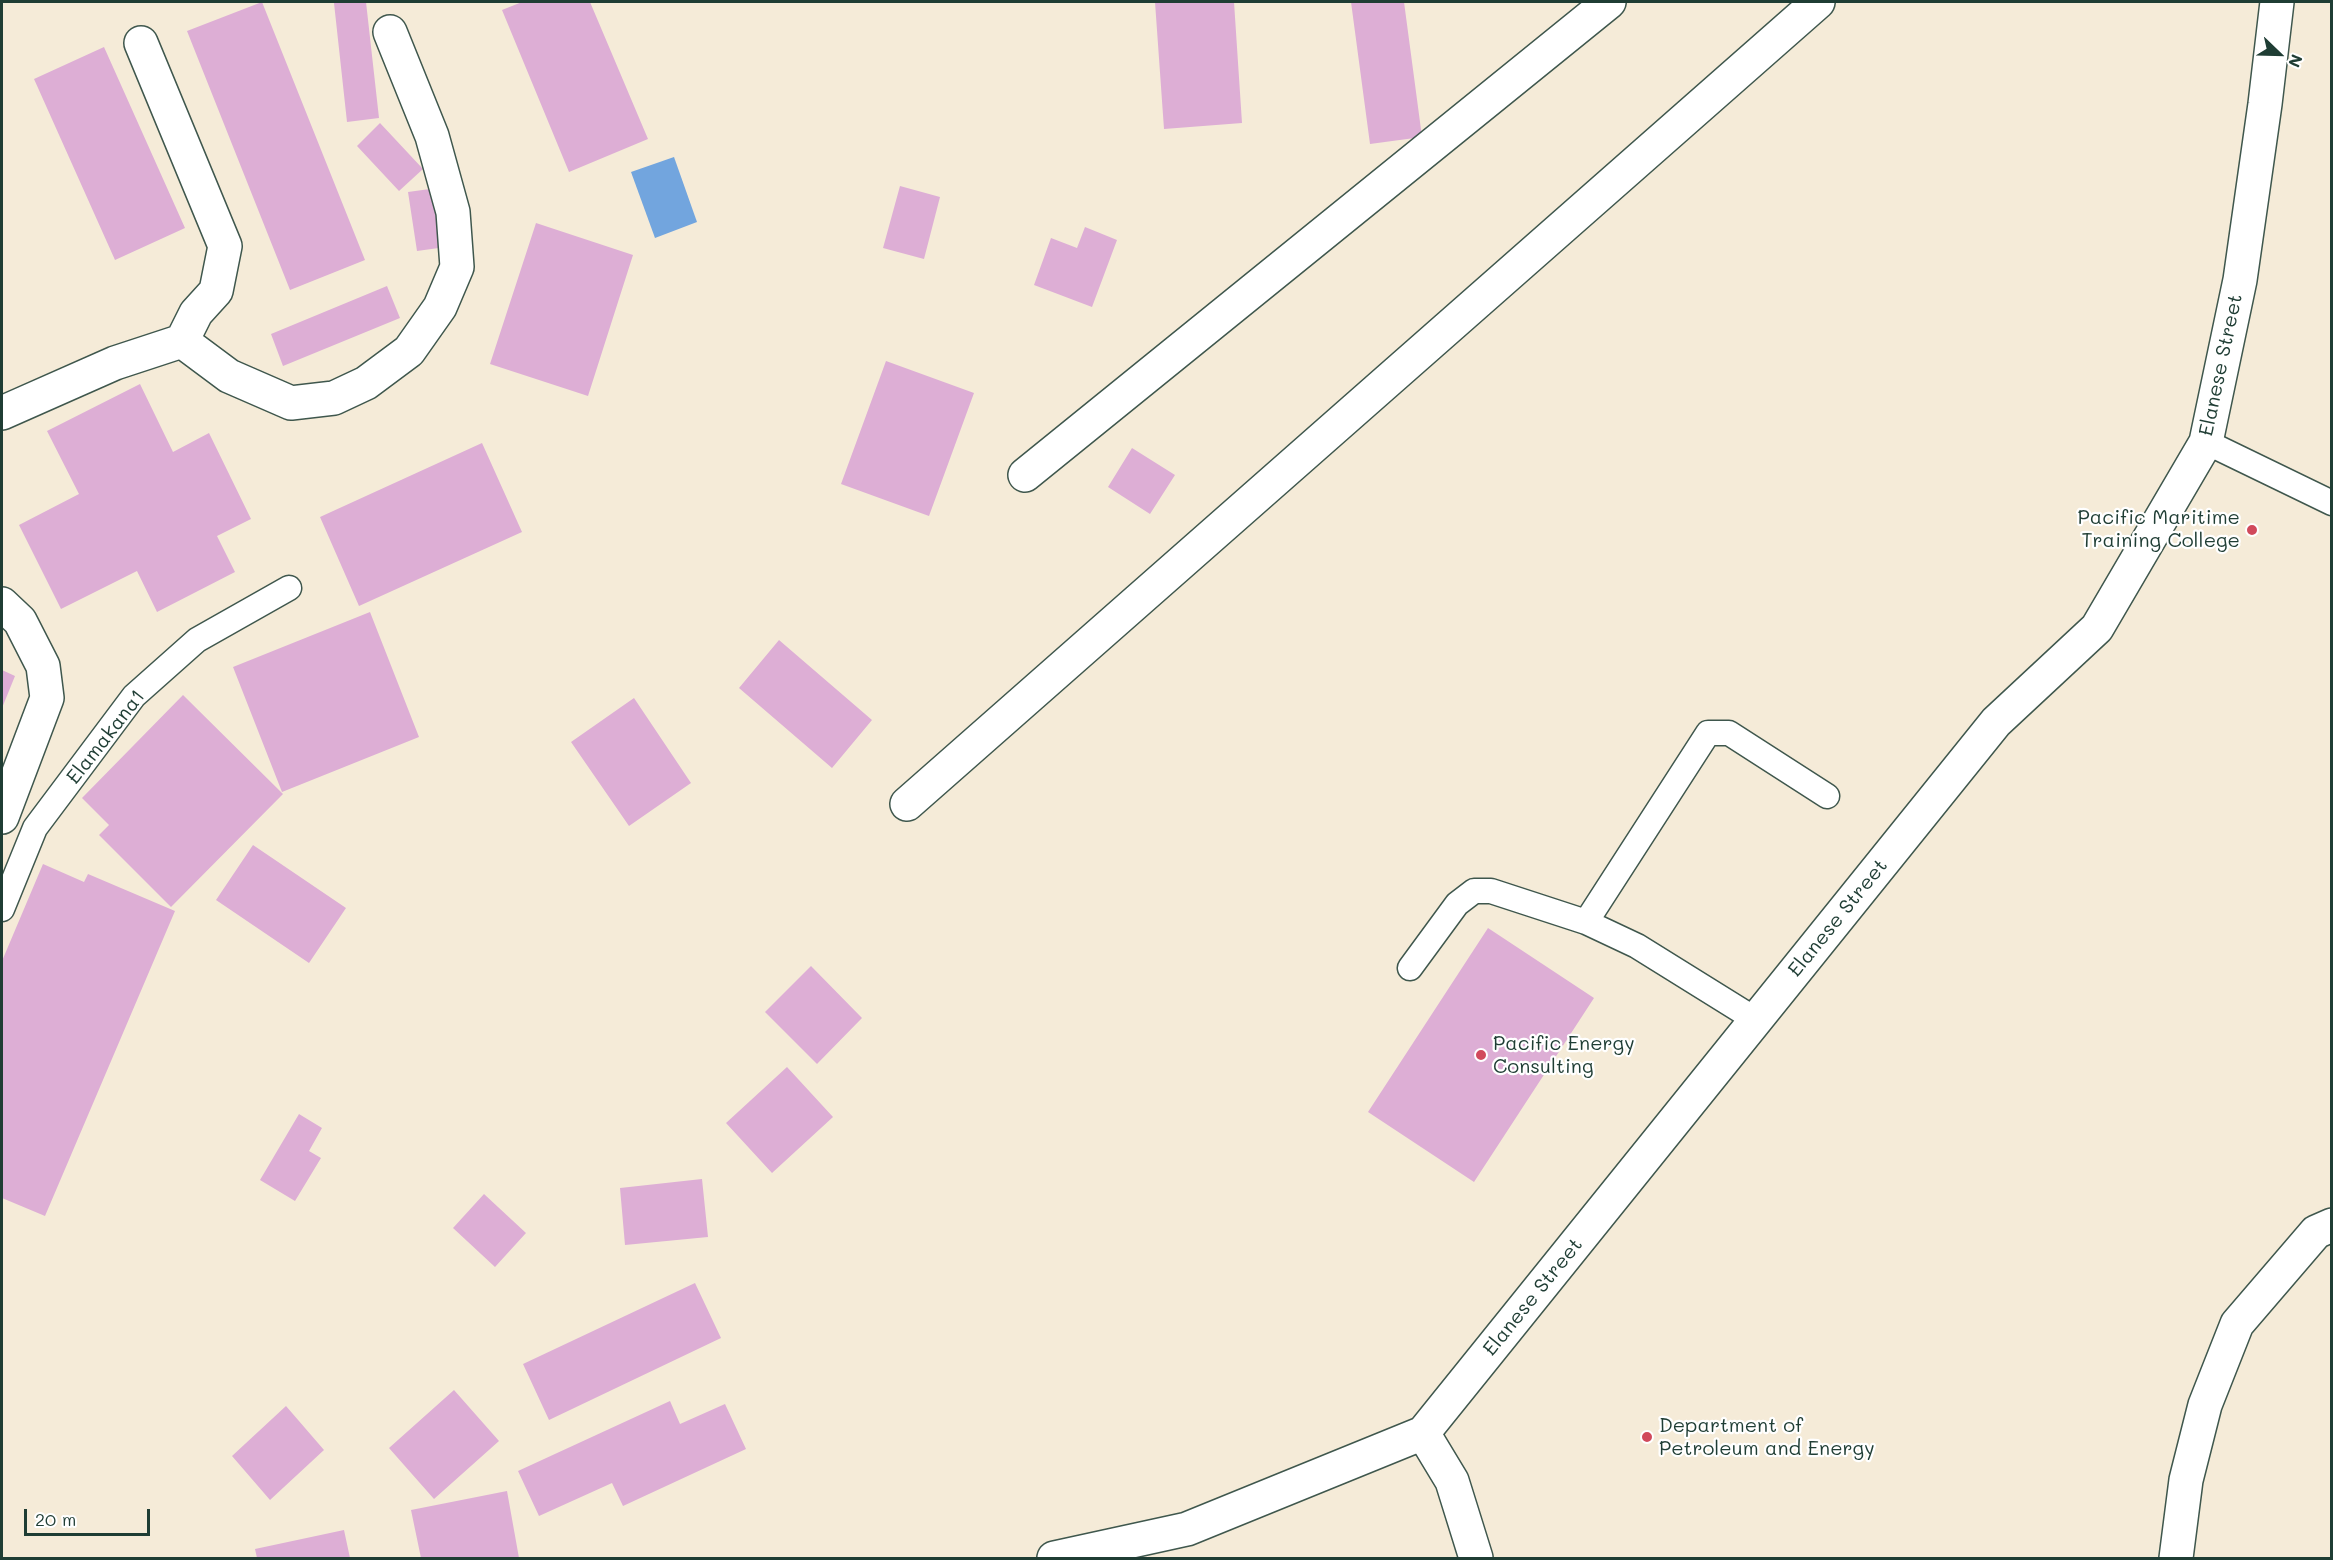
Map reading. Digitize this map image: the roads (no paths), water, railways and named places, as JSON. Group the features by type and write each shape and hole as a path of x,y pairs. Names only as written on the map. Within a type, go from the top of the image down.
{"street":[{"path":"1025,475 1609,2"},
{"path":"907,804 1818,2"},
{"name":"Elanese Street","path":"1054,1558 1187,1529 1423,1433 1996,722 2097,628 2206,442 2240,280 2277,2"},
{"path":"182,340 229,376 291,403 334,399 366,383 409,351 440,307 457,267 453,212 432,136 390,32"},
{"path":"2,413 115,363 182,340 196,313 216,291 225,246 141,43"},
{"path":"2,604 20,621 43,666 47,698 2,816"},
{"path":"2176,1558 2186,1480 2202,1416 2237,1324 2316,1232 2331,1225"},
{"path":"1423,1433 1452,1481 1476,1558"}],"lane":[{"path":"2206,442 2331,503"},
{"name":"Elamakana1","path":"2,909 35,828 134,696 197,640 289,588"},
{"path":"1586,922 1708,733 1730,733 1827,796"},
{"path":"1410,968 1457,904 1474,891 1491,891 1586,922 1637,946 1756,1020"}],"water":[{"path":"674,157 697,222 655,238 631,172"}],"place":[{"name":"Pacific Maritime Training College","path":"2252,530"},
{"name":"Pacific Energy Consulting","path":"1481,1055"},
{"name":"Department of Petroleum and Energy","path":"1647,1437"}]}
